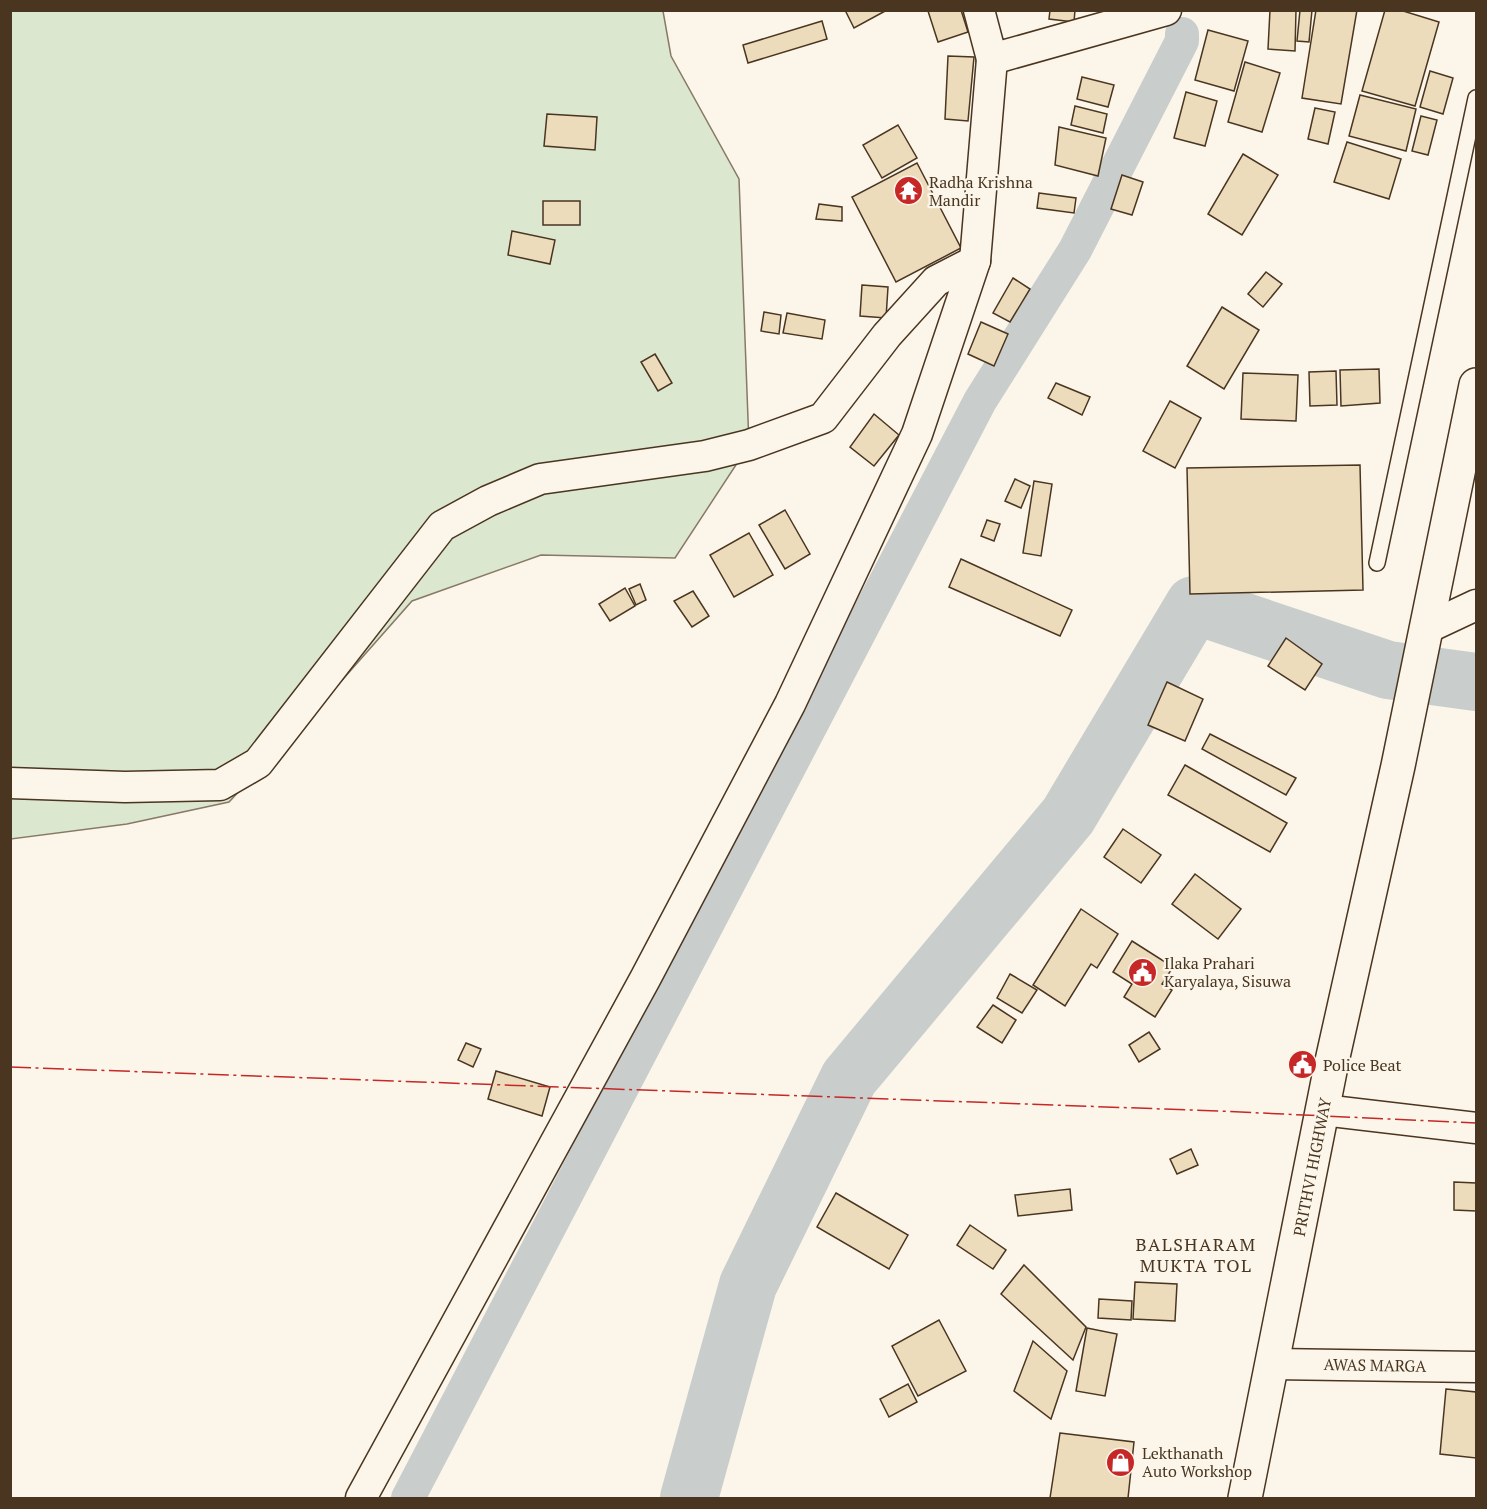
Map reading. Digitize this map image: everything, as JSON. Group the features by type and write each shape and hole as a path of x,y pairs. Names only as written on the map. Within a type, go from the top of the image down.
{"highway":[{"name":"PRITHVI HIGHWAY","path":"1245,1498 1323,1110 1398,766 1476,385"}],"street":[{"path":"361,1498 650,968 790,704 917,434 975,261 992,59 979,10"},
{"path":"992,59 1162,11"},
{"path":"10,783 125,787 220,786 258,763 295,712 442,526 488,501 540,479 705,456 748,446 823,418 895,326 936,280 975,261"},
{"path":"1427,628 1476,605"},
{"path":"1323,1110 1476,1128"},
{"name":"AWAS MARGA","path":"1273,1364 1476,1367"}],"lane":[{"path":"1377,563 1476,98"}],"green space":[{"path":"11,11 663,11 671,56 739,179 749,445 675,558 541,555 412,601 329,695 229,802 127,824 11,839"}],"building":[{"path":"845,10 887,10 854,28"},
{"path":"961,10 968,32 938,42 928,11"},
{"path":"1050,10 1075,10 1074,22 1049,19"},
{"path":"1270,10 1296,10 1295,51 1268,49"},
{"path":"1300,10 1312,10 1309,42 1297,41"},
{"path":"1316,10 1357,10 1341,104 1302,98"},
{"path":"1385,10 1400,10 1439,22 1415,106 1362,91"},
{"path":"822,21 827,39 748,63 743,45"},
{"path":"1208,30 1248,41 1234,91 1195,80"},
{"path":"948,56 974,57 968,121 945,119"},
{"path":"1245,62 1280,73 1262,132 1228,122"},
{"path":"1430,71 1453,78 1443,114 1420,107"},
{"path":"1082,77 1114,85 1108,107 1077,99"},
{"path":"1186,92 1217,101 1205,146 1174,138"},
{"path":"1360,95 1416,109 1406,151 1349,136"},
{"path":"1075,106 1107,114 1103,133 1071,125"},
{"path":"1315,108 1335,112 1328,144 1308,139"},
{"path":"547,114 597,117 595,150 544,146"},
{"path":"1421,116 1437,120 1428,155 1412,151"},
{"path":"898,125 917,158 882,178 863,145"},
{"path":"1059,127 1106,138 1098,176 1055,165"},
{"path":"1347,142 1401,159 1389,199 1334,182"},
{"path":"1243,154 1278,175 1242,235 1208,214"},
{"path":"917,163 961,248 896,282 852,197"},
{"path":"1122,175 1143,182 1132,215 1111,209"},
{"path":"1039,193 1076,198 1074,213 1037,208"},
{"path":"543,201 580,201 580,225 543,225"},
{"path":"819,204 842,207 842,221 816,219"},
{"path":"512,231 555,240 550,264 508,255"},
{"path":"1266,272 1282,284 1263,307 1248,294"},
{"path":"1013,278 1030,289 1010,322 993,313"},
{"path":"862,285 888,287 886,318 860,316"},
{"path":"1222,307 1259,330 1224,389 1187,366"},
{"path":"764,312 781,315 779,334 761,331"},
{"path":"787,313 825,320 822,339 783,333"},
{"path":"981,322 1008,334 994,366 968,354"},
{"path":"655,354 672,383 658,391 641,362"},
{"path":"1379,369 1380,403 1341,406 1340,370"},
{"path":"1336,371 1337,405 1310,406 1309,372"},
{"path":"1243,373 1298,375 1296,421 1241,419"},
{"path":"1056,383 1090,397 1082,415 1048,398"},
{"path":"1170,401 1201,418 1175,468 1143,451"},
{"path":"874,414 899,435 874,466 850,447"},
{"path":"1360,465 1363,590 1190,594 1187,468"},
{"path":"1015,479 1030,486 1021,508 1005,501"},
{"path":"1034,481 1052,484 1041,556 1023,553"},
{"path":"785,510 810,554 785,569 759,525"},
{"path":"987,520 1000,524 994,541 981,536"},
{"path":"749,533 773,575 734,597 710,555"},
{"path":"961,559 1072,610 1060,636 949,587"},
{"path":"640,584 646,600 636,605 629,589"},
{"path":"625,588 635,606 610,621 599,604"},
{"path":"693,591 709,616 692,627 674,601"},
{"path":"1286,638 1322,664 1305,690 1268,666"},
{"path":"1167,682 1203,699 1185,741 1148,725"},
{"path":"1210,734 1296,778 1286,795 1202,749"},
{"path":"1185,765 1287,823 1270,852 1168,795"},
{"path":"1123,829 1161,855 1141,883 1104,857"},
{"path":"1195,874 1241,909 1218,939 1172,904"},
{"path":"1081,909 1118,934 1097,968 1091,964 1065,1006 1033,985"},
{"path":"1132,941 1173,967 1162,984 1172,990 1155,1017 1124,997 1132,984 1113,972"},
{"path":"1010,974 1037,990 1022,1013 997,998"},
{"path":"993,1005 1016,1020 1002,1043 977,1027"},
{"path":"1149,1032 1160,1049 1139,1062 1129,1045"},
{"path":"466,1043 481,1049 473,1067 458,1060"},
{"path":"496,1071 550,1087 542,1116 488,1099"},
{"path":"1191,1149 1198,1165 1177,1174 1170,1159"},
{"path":"1454,1182 1476,1183 1476,1211 1454,1210"},
{"path":"1070,1189 1072,1210 1018,1216 1015,1195"},
{"path":"836,1193 908,1235 889,1269 817,1227"},
{"path":"970,1225 1006,1250 993,1269 957,1245"},
{"path":"1024,1265 1086,1327 1073,1360 1001,1294"},
{"path":"1135,1282 1177,1284 1175,1321 1133,1319"},
{"path":"1099,1299 1132,1301 1131,1320 1098,1318"},
{"path":"939,1320 966,1371 918,1396 892,1346"},
{"path":"1087,1328 1117,1334 1105,1396 1076,1391"},
{"path":"1033,1341 1067,1371 1051,1419 1014,1391"},
{"path":"908,1384 917,1402 889,1417 880,1399"},
{"path":"1446,1389 1476,1392 1476,1458 1440,1454"},
{"path":"1060,1433 1134,1442 1128,1498 1050,1498"}],"waterway":[{"path":"408,1498 980,401 1075,250 1182,41 1182,34"},
{"path":"689,1498 748,1285 849,1078 1068,816 1194,605 1388,670 1476,682"}],"power":[{"path":"10,1067 1218,1111 1476,1123"}],"place":[{"name":"Radha Krishna Mandir","path":"908,191"},
{"name":"Ilaka Prahari Karyalaya, Sisuwa","path":"1143,972"},
{"name":"Police Beat","path":"1302,1065"},
{"name":"Lekthanath Auto Workshop","path":"1121,1462"}],"district":[{"name":"BALSHARAM MUKTA TOL","path":"1196,1255"}]}
